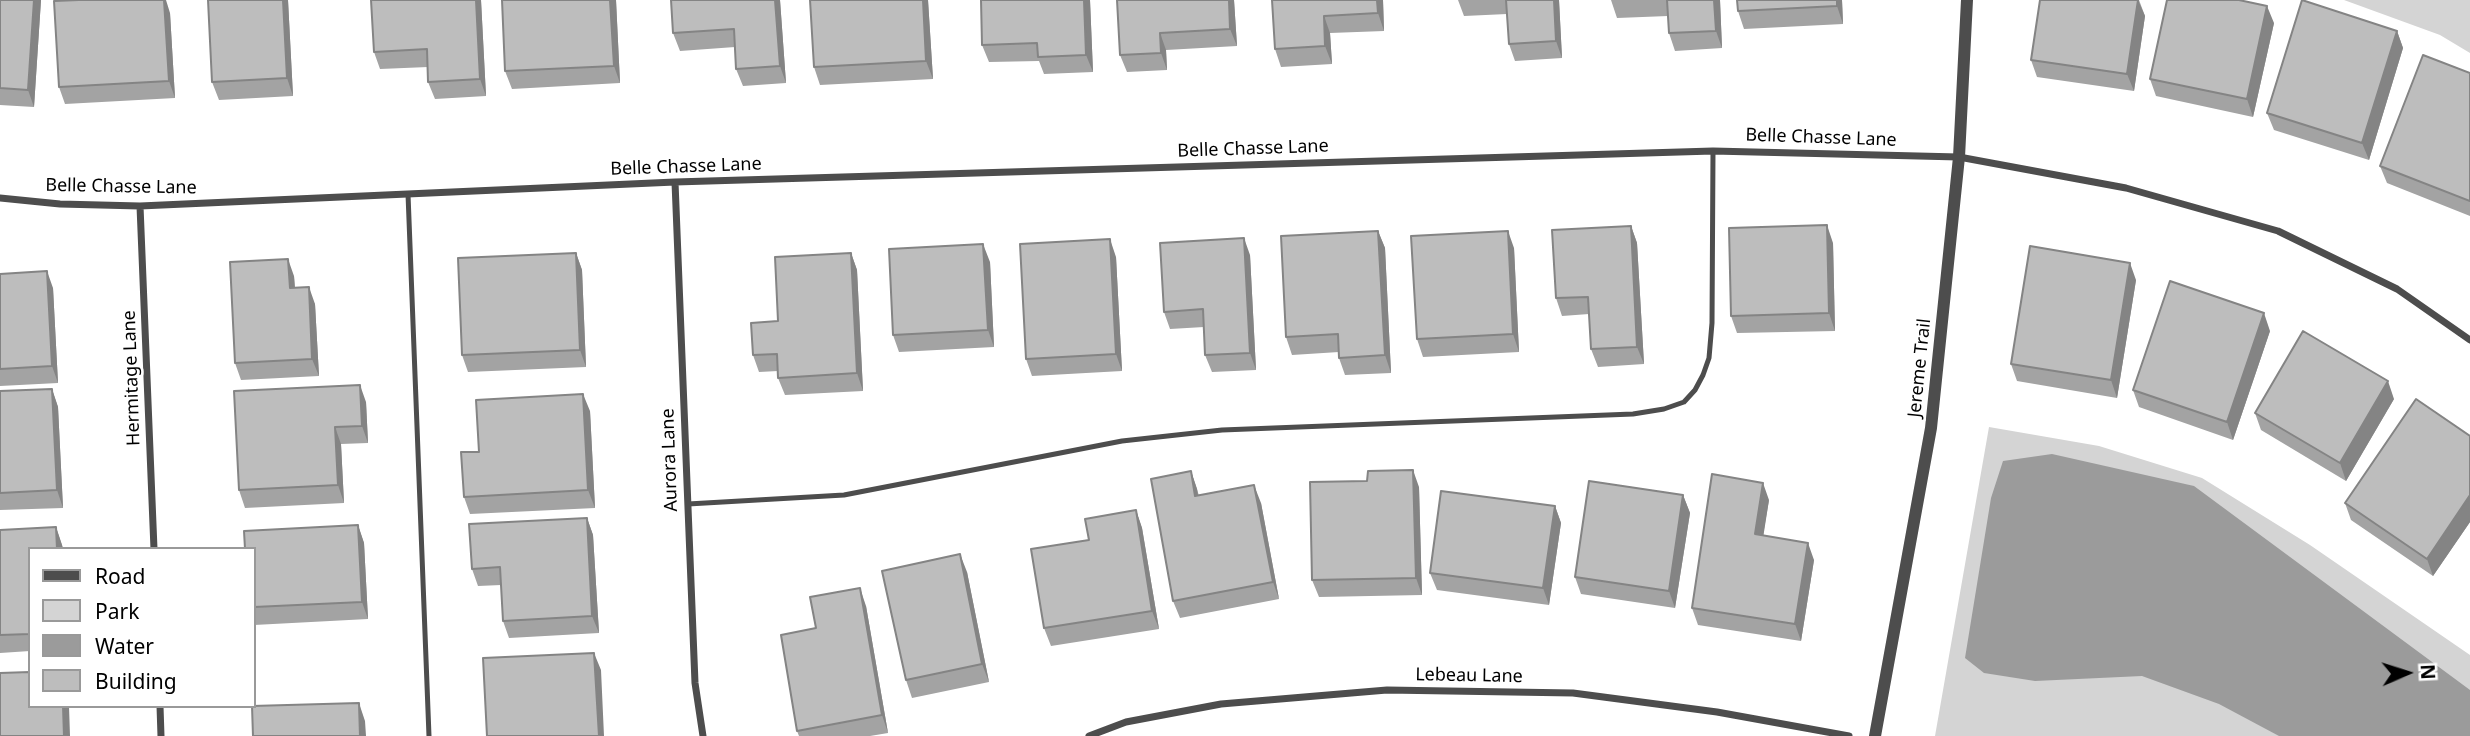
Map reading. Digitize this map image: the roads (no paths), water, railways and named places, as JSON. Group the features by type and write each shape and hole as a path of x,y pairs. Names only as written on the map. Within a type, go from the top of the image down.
{"street":[{"name":"Jereme Trail","path":"1875,736 1931,428 1959,157 1967,0"},
{"name":"Belle Chasse Lane","path":"0,198 60,204 141,206 675,182 1713,151 1959,157 2126,188 2278,231 2397,289 2470,340"},
{"name":"Aurora Lane","path":"675,182 695,683 703,736"},
{"name":"Hermitage Lane","path":"141,206 154,547"},
{"name":"Lebeau Lane","path":"1089,736 1126,722 1221,704 1387,690 1573,693 1717,712 1849,736"},
{"path":"160,708 161,736"}],"lane":[{"path":"688,504 844,495 1122,441 1222,430 1633,414 1664,409 1684,401 1695,390 1709,358 1712,323 1713,151"},
{"path":"408,194 429,736"}],"water":[{"path":"2052,454 2194,486 2470,690 2470,736 2279,736 2219,704 2142,676 2035,681 1984,673 1965,658 1991,498 2003,461"}]}
